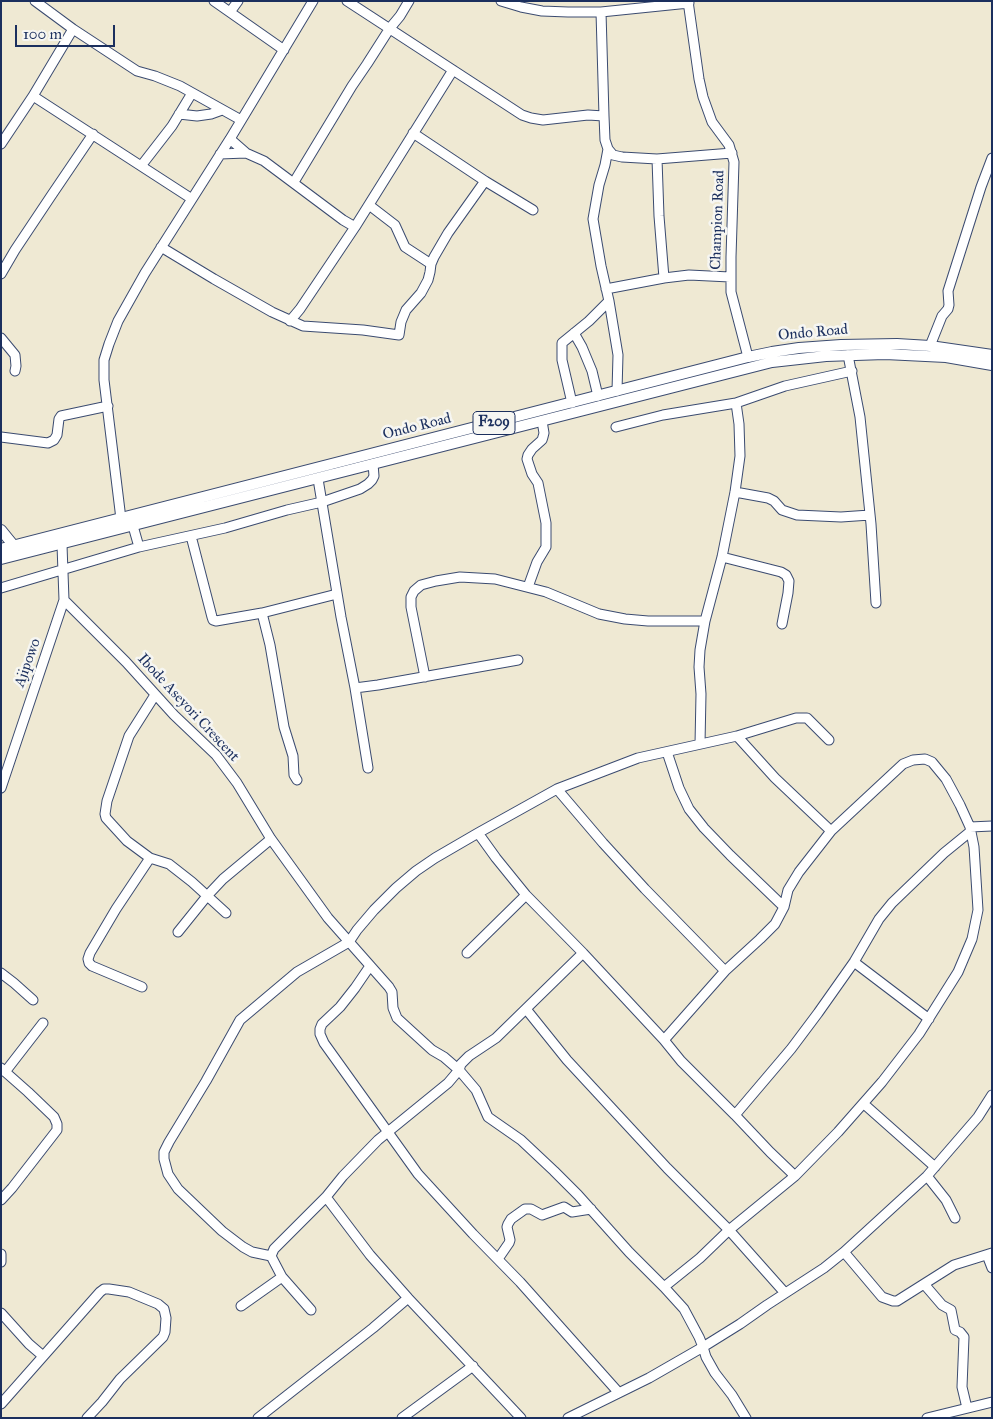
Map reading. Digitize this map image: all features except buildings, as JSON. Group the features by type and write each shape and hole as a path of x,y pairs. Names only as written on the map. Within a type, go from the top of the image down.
{"main road":[{"name":"Ondo Road","path":"2,553 62,544 318,479 572,403 748,357 799,348 897,344 930,346 992,355"},
{"name":"Ondo Road","path":"2,553 14,546 121,518 461,437 542,421 772,362 848,355 918,355 946,357 992,365"},
{"path":"1,530 14,546"}],"street":[{"path":"35,1 73,29 137,71 180,86 241,120"},
{"path":"214,1 284,50"},
{"path":"230,12 238,1"},
{"path":"121,518 104,370 104,360 109,344 118,321 145,273 230,139 312,1"},
{"path":"347,1 522,115 543,120 604,116"},
{"path":"294,182 352,86 409,1"},
{"path":"501,1 521,8 542,11 601,12 689,2"},
{"name":"Champion Road","path":"689,2 703,98 712,122 729,145 734,162 731,292 748,357"},
{"path":"601,12 605,140 608,149 613,155 657,159 732,153"},
{"path":"1,144 33,96 73,29"},
{"path":"290,321 355,227 453,70"},
{"path":"141,166 192,93"},
{"path":"33,96 192,199"},
{"path":"179,114 198,116 222,110"},
{"path":"413,133 485,181 533,210"},
{"path":"1,274 50,196 93,134"},
{"path":"230,139 246,153 264,161 355,227"},
{"path":"608,149 593,219 600,266 609,301 618,355 618,391"},
{"path":"220,154 246,153"},
{"path":"930,346 942,316 948,309 948,291 992,158"},
{"path":"657,159 664,278"},
{"path":"161,247 214,280 290,321 303,326 363,330 399,335 401,322 406,310 421,293 428,280 431,264 448,233 485,181"},
{"path":"369,205 395,225 405,247 431,264"},
{"path":"1,253 10,258"},
{"path":"606,288 689,275 730,277"},
{"path":"572,403 562,360 562,343 589,321 609,301"},
{"path":"574,333 592,371 598,396"},
{"path":"1,338 15,355 15,371"},
{"path":"848,355 860,417 870,514 876,603"},
{"path":"616,427 663,415 736,403 785,386 852,371"},
{"path":"700,744 700,650 736,492 740,456 736,403"},
{"path":"1,438 48,442 54,440 57,435 61,416 108,406"},
{"path":"528,587 537,562 546,546 546,523 538,483 532,474 527,459 532,449 542,440 544,433 542,421"},
{"path":"1,588 140,547 225,528 322,502 360,489 368,484 374,476 373,464"},
{"path":"318,479 368,768"},
{"path":"736,492 768,498 774,501 782,510 797,515 840,517 870,514"},
{"path":"133,526 140,547"},
{"path":"191,536 213,620 262,613 337,594"},
{"name":"Ajipowo","path":"1,788 64,600 62,544"},
{"path":"722,557 786,575 789,581 782,624"},
{"path":"425,677 411,607 411,597 414,590 421,585 460,577 495,579 528,587 546,592 599,614 625,619 673,622 706,621"},
{"name":"Ibode Aseyori Crescent","path":"64,600 126,662 174,715 220,760 237,783 271,839 328,918 389,987 392,992 393,1008 397,1018 432,1050 444,1057 459,1070 476,1090 488,1117 521,1140 554,1171 684,1309 704,1347 706,1357 746,1418"},
{"path":"262,613 270,645 284,726 293,756 294,775 297,780"},
{"path":"355,688 518,660"},
{"path":"155,694 129,736 104,812 106,818 127,841 150,858 169,864 226,913"},
{"path":"271,1256 252,1252 222,1231 178,1189 168,1174 164,1159 164,1152 240,1020 297,972 349,942 374,910 416,871 435,858 557,789 638,758 737,736 796,718 807,718 829,740"},
{"path":"737,736 775,778 831,831"},
{"path":"667,752 679,788 689,809 730,855 784,907"},
{"path":"664,1040 725,971 775,924 784,907 788,890 831,831 903,764 925,759 932,762 946,780 960,805 970,829 974,847 978,910 972,939 958,972 919,1034 864,1104 795,1176 664,1287"},
{"path":"571,804 572,783"},
{"path":"557,789 602,843 645,890 725,971"},
{"path":"735,1115 791,1049 854,962 879,920 892,903 970,829 992,826"},
{"path":"478,833 526,895 583,953 664,1040 681,1061 795,1176"},
{"path":"178,932 223,879 271,839"},
{"path":"142,988 92,966 88,959 116,909 150,858"},
{"path":"467,953 526,895"},
{"path":"271,1256 274,1249 326,1197 343,1176 378,1140 448,1083 469,1056 496,1038 583,953"},
{"path":"854,962 929,1019"},
{"path":"370,966 340,1007 322,1024 320,1034 324,1043 418,1174 520,1282 619,1392"},
{"path":"1,973 33,1000"},
{"path":"526,1009 568,1060 639,1139 729,1230 785,1293"},
{"path":"1,1200 57,1130 54,1118 3,1070 43,1023"},
{"path":"568,1418 704,1347 824,1268 927,1176 978,1118 992,1095"},
{"path":"864,1104 935,1167"},
{"path":"927,1176 946,1200 955,1218"},
{"path":"326,1197 370,1255 521,1418"},
{"path":"498,1259 510,1240 508,1224 511,1219 525,1209 531,1209 542,1215 559,1208 572,1212 591,1209"},
{"path":"844,1252 882,1297 897,1301 954,1265 989,1254 992,1268"},
{"path":"1,1254 1,1262"},
{"path":"271,1256 282,1277 310,1310"},
{"path":"241,1306 282,1277"},
{"path":"924,1284 942,1305 950,1310 955,1330 964,1337 961,1377 967,1408"},
{"path":"1,1404 104,1289 129,1292 158,1304 164,1309 166,1318 163,1337 120,1379 87,1418"},
{"path":"258,1418 373,1328 408,1298"},
{"path":"1,1313 43,1356"},
{"path":"402,1418 473,1366"},
{"path":"927,1418 992,1402"}]}
